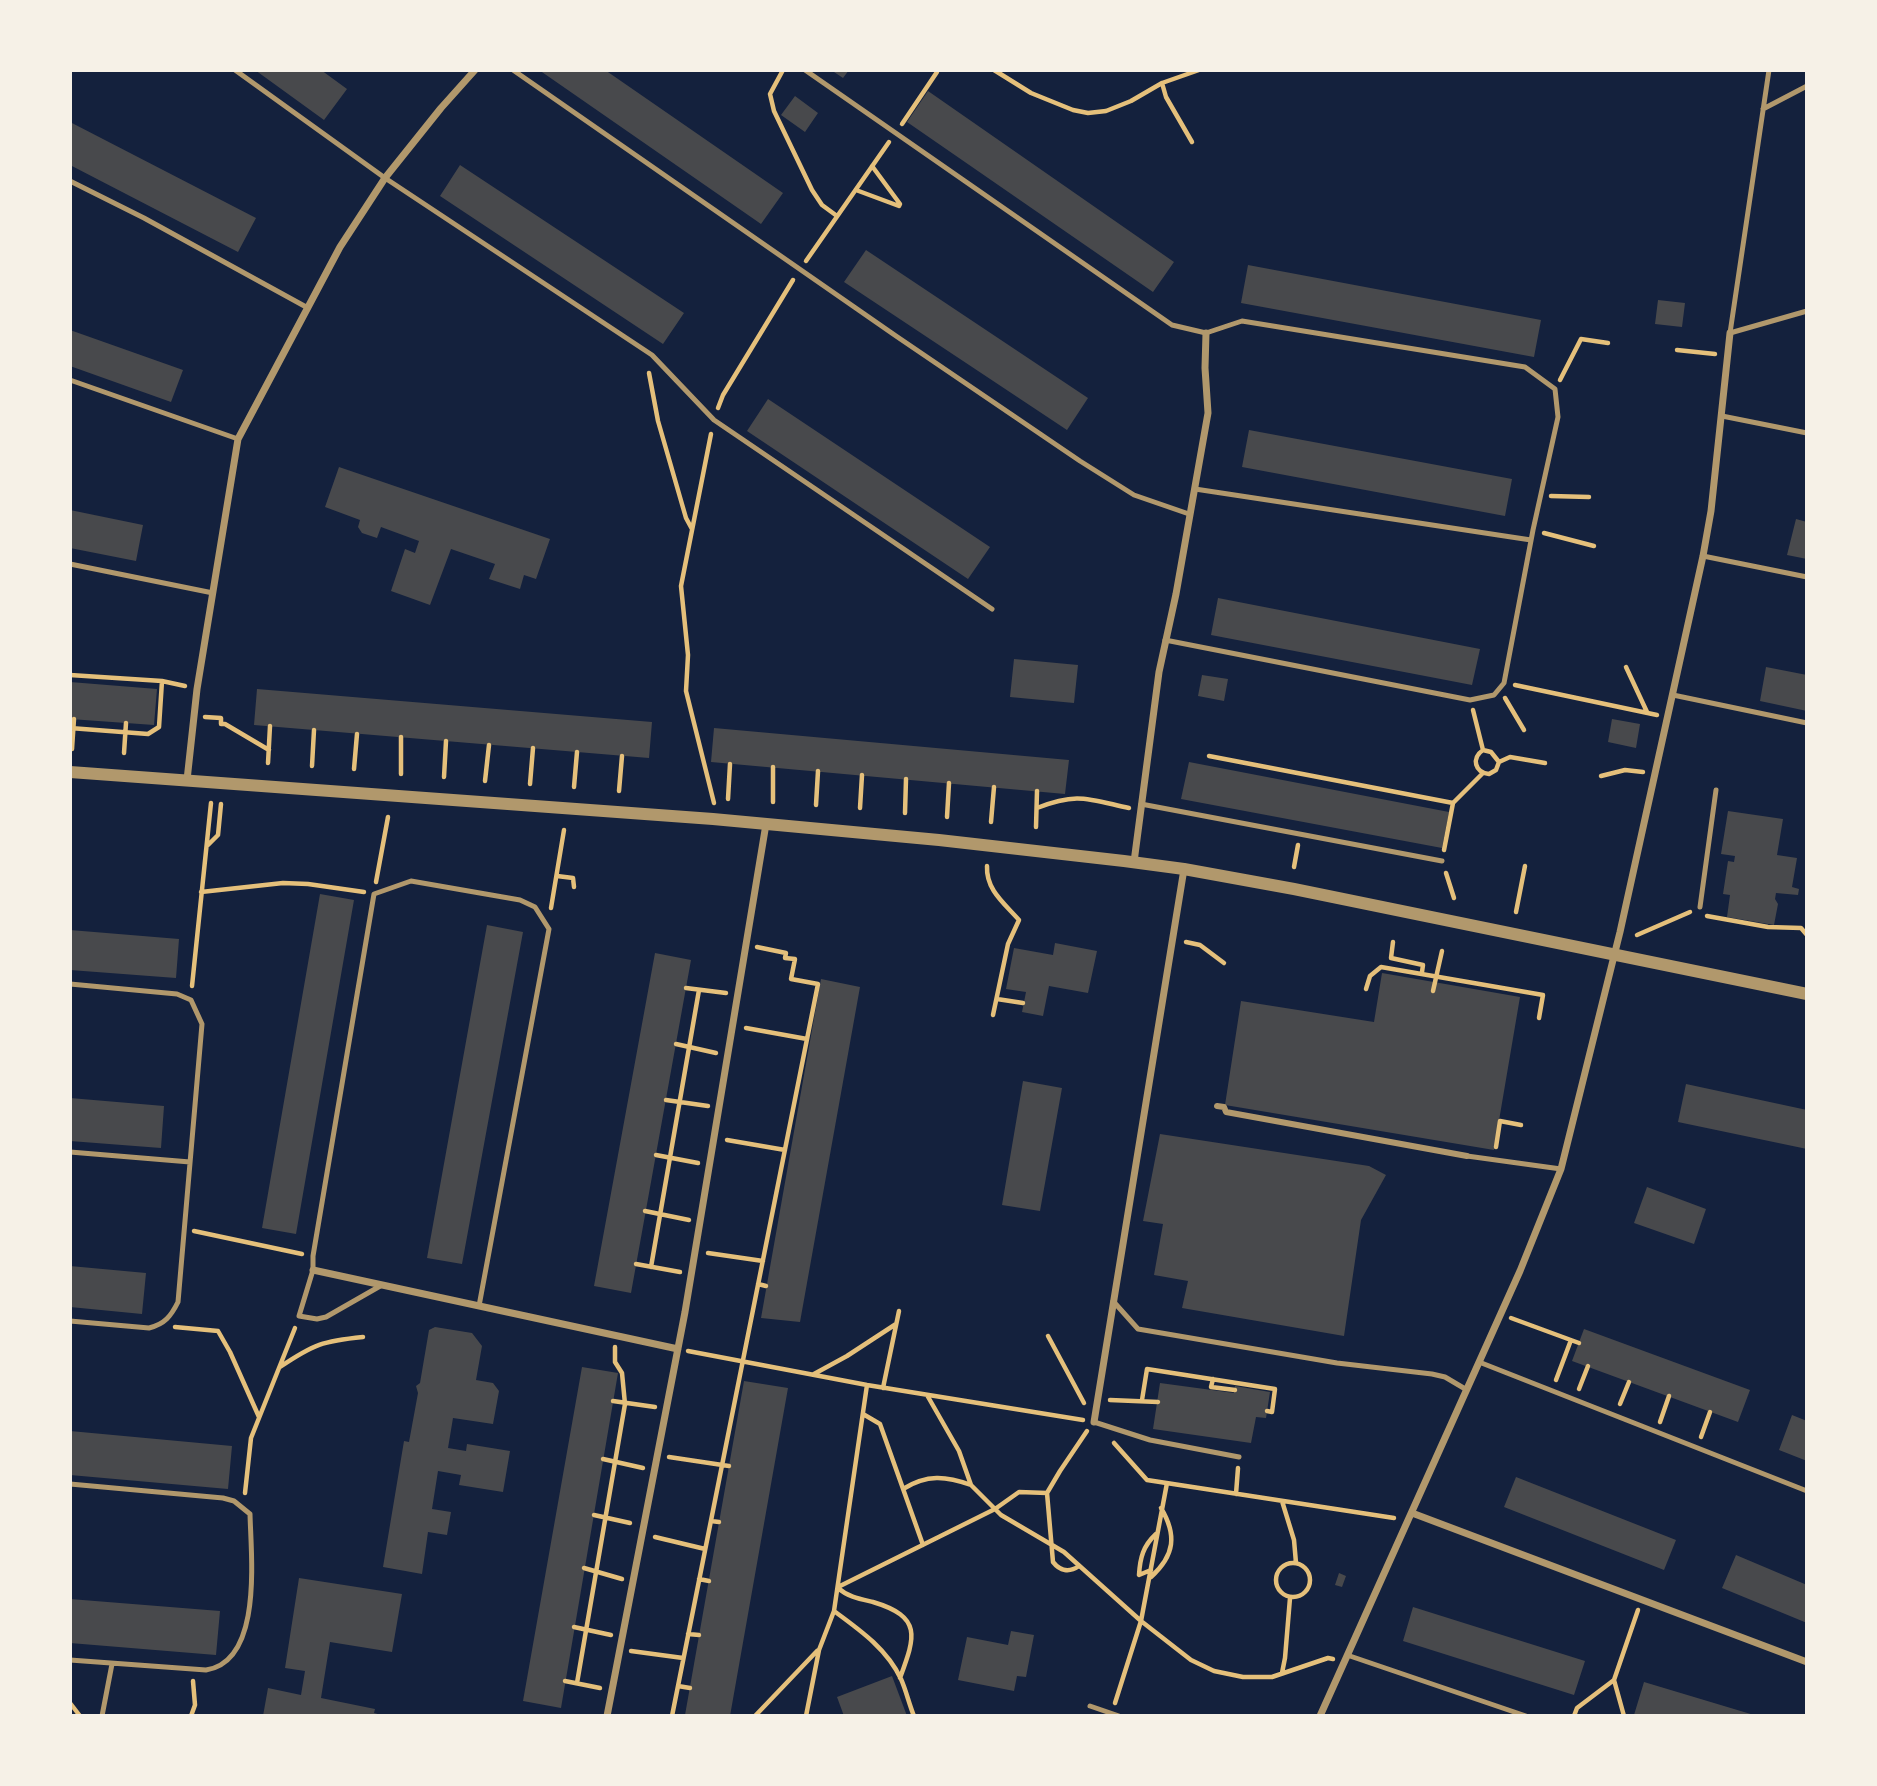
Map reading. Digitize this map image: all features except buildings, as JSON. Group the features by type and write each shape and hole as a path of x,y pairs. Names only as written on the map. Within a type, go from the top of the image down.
{"street":[{"path":"187,780 197,688 238,439 340,247 385,178 475,70"},
{"path":"1134,862 1158,672 1176,594 1208,413 1206,333"},
{"path":"1320,1716 1501,1314 1561,1169 1614,955 1703,556 1730,333"},
{"path":"70,772 766,824 1134,862 1185,869 1418,913 1807,994"},
{"path":"607,1716 678,1349 766,824"},
{"path":"1094,1422 1185,869"},
{"path":"1217,1106 1224,1107 1226,1112 1467,1156"},
{"path":"313,1270 678,1349"},
{"path":"1411,1517 1807,1662"}],"lane":[{"path":"235,70 385,178 646,351 714,420 992,609"},
{"path":"513,70 1069,453 1134,495 1189,513"},
{"path":"804,70 1172,325 1206,333 1242,321 1525,367 1555,389 1558,417 1504,683 1494,695 1470,700 1165,639"},
{"path":"1769,70 1730,333 1807,311"},
{"path":"1763,109 1807,86"},
{"path":"70,181 144,218 308,309"},
{"path":"70,380 238,439"},
{"path":"1722,416 1807,433"},
{"path":"1195,489 1531,540"},
{"path":"1703,556 1807,577"},
{"path":"70,564 213,593"},
{"path":"1673,695 1807,723"},
{"path":"1700,907 1716,790"},
{"path":"1141,807 1442,861"},
{"path":"384,1284 326,1317 317,1319 299,1316 313,1270 313,1256 374,894 411,881 520,900 535,907 549,929 479,1306"},
{"path":"70,984 177,994 191,1000 202,1024 178,1302 172,1314 161,1325 149,1328 70,1321"},
{"path":"70,1152 190,1162"},
{"path":"1467,1156 1561,1169"},
{"path":"1113,1301 1138,1329 1337,1363 1432,1374 1445,1377 1467,1390"},
{"path":"1479,1362 1807,1491"},
{"path":"1094,1422 1150,1440 1239,1457"},
{"path":"70,1484 223,1498 243,1507 250,1514 252,1581 247,1621 238,1646 229,1660 219,1668 192,1670 70,1660"},
{"path":"1345,1659 1526,1716"},
{"path":"102,1716 112,1664"},
{"path":"1090,1706 1119,1716"}],"path":[{"path":"783,70 770,94 774,111 812,190 822,205 837,216"},
{"path":"715,798 686,691 688,655 681,586 714,420 723,395 800,269 896,133 936,71 945,70"},
{"path":"994,70 1031,93 1073,110 1088,113 1106,111 1131,102 1162,83 1199,70"},
{"path":"1162,83 1166,97 1192,142"},
{"path":"856,190 899,206 872,166"},
{"path":"1555,389 1581,339 1608,343"},
{"path":"1677,350 1727,355"},
{"path":"646,351 658,421 686,518 692,530"},
{"path":"1541,496 1589,497"},
{"path":"1533,530 1594,546"},
{"path":"1626,667 1648,713"},
{"path":"70,675 162,681 197,688"},
{"path":"72,728 148,734 159,727 162,681"},
{"path":"1504,683 1668,718"},
{"path":"1499,689 1524,730"},
{"path":"1474,715 1483,750"},
{"path":"194,717 221,718 221,724 269,750"},
{"path":"72,749 74,719"},
{"path":"124,753 126,723"},
{"path":"268,763 270,726"},
{"path":"313,766 314,730"},
{"path":"354,769 357,734"},
{"path":"401,737 401,774"},
{"path":"444,777 446,741"},
{"path":"485,781 489,745"},
{"path":"530,784 533,748"},
{"path":"1483,750 1491,752 1499,762"},
{"path":"1483,750 1476,761 1482,774 1489,775 1496,770 1499,762 1510,757 1545,763"},
{"path":"574,787 577,752"},
{"path":"619,791 622,756"},
{"path":"1209,756 1453,803"},
{"path":"728,799 730,764"},
{"path":"773,767 773,802"},
{"path":"1601,776 1625,770 1655,774"},
{"path":"816,805 818,771"},
{"path":"1454,898 1442,861 1453,803 1482,774"},
{"path":"860,808 862,775"},
{"path":"905,813 906,779"},
{"path":"947,817 949,783"},
{"path":"991,822 994,787"},
{"path":"1036,827 1037,791"},
{"path":"1037,808 1068,797 1141,807"},
{"path":"191,1000 211,803"},
{"path":"207,845 218,835 221,804"},
{"path":"201,892 282,883 374,894 388,817"},
{"path":"551,906 565,830"},
{"path":"1294,867 1299,844"},
{"path":"987,866 990,887 1019,920 1008,944 993,1015"},
{"path":"1516,912 1525,866"},
{"path":"557,876 573,878 574,887"},
{"path":"1637,935 1700,907 1707,916 1768,927 1801,928 1807,935"},
{"path":"1172,940 1200,945 1224,963"},
{"path":"1393,942 1391,958 1423,965 1422,972"},
{"path":"672,1716 722,1465 736,1409 769,1228 794,1119 818,984 791,979 795,959 785,958 786,953 746,945"},
{"path":"1433,991 1442,951"},
{"path":"1366,989 1370,976 1381,967 1422,972 1543,995 1539,1018"},
{"path":"686,988 738,995"},
{"path":"651,1267 658,1214 699,990"},
{"path":"997,999 1023,1003"},
{"path":"732,1026 807,1038"},
{"path":"676,1044 727,1055"},
{"path":"666,1100 719,1108"},
{"path":"1494,1160 1500,1121 1521,1125"},
{"path":"714,1138 785,1150"},
{"path":"656,1155 710,1165"},
{"path":"645,1211 700,1222"},
{"path":"769,1228 776,1229"},
{"path":"184,1229 313,1256"},
{"path":"695,1251 763,1261"},
{"path":"636,1265 691,1274"},
{"path":"758,1284 766,1286"},
{"path":"883,1388 899,1311"},
{"path":"1501,1314 1579,1343"},
{"path":"814,1375 896,1324"},
{"path":"161,1325 218,1331 259,1418"},
{"path":"243,1507 251,1438 292,1336"},
{"path":"577,1683 625,1404 622,1373 615,1362 617,1336"},
{"path":"1048,1336 1094,1422 1147,1480 1411,1517"},
{"path":"280,1367 309,1347 331,1340 363,1337"},
{"path":"1552,1391 1571,1340"},
{"path":"678,1349 883,1388 1094,1422"},
{"path":"1575,1400 1588,1366"},
{"path":"1142,1400 1146,1369 1275,1389 1272,1412 1267,1411"},
{"path":"1213,1379 1212,1387 1235,1390"},
{"path":"1616,1416 1629,1382"},
{"path":"806,1716 819,1650 834,1611 867,1385"},
{"path":"927,1395 959,1451 971,1485"},
{"path":"1656,1432 1669,1396"},
{"path":"1116,1399 1158,1402"},
{"path":"613,1401 667,1408"},
{"path":"1697,1448 1710,1412"},
{"path":"863,1414 880,1424 923,1545"},
{"path":"1080,1566 1068,1571 1057,1567 1052,1556 1047,1493 1094,1422"},
{"path":"657,1455 729,1466"},
{"path":"1236,1494 1239,1457"},
{"path":"603,1459 654,1471"},
{"path":"903,1489 915,1481 935,1476 950,1477 971,1485 995,1509 1064,1552 1141,1621 1191,1661 1214,1671 1243,1678 1272,1677 1328,1658 1345,1659"},
{"path":"1111,1715 1141,1621 1167,1483"},
{"path":"837,1587 995,1509 1019,1492 1047,1493"},
{"path":"1282,1501 1294,1540 1296,1563"},
{"path":"1150,1577 1159,1569 1171,1550 1173,1535 1170,1523 1161,1508"},
{"path":"594,1515 705,1549"},
{"path":"711,1521 719,1522"},
{"path":"1151,1570 1139,1575 1141,1557 1150,1540 1157,1534"},
{"path":"1296,1563 1306,1568 1311,1583 1306,1593 1290,1598 1277,1587 1277,1575 1284,1565 1296,1563"},
{"path":"584,1568 633,1582"},
{"path":"699,1579 709,1581"},
{"path":"837,1587 846,1595 899,1612 908,1623 912,1646 900,1678"},
{"path":"1282,1674 1286,1658 1290,1598"},
{"path":"1574,1716 1577,1709 1614,1680 1642,1601"},
{"path":"834,1611 869,1636 900,1678 914,1716"},
{"path":"574,1627 622,1637"},
{"path":"688,1634 699,1635"},
{"path":"620,1649 683,1658"},
{"path":"755,1716 819,1650"},
{"path":"191,1716 195,1704 192,1670"},
{"path":"1614,1680 1624,1716"},
{"path":"565,1681 611,1690"},
{"path":"678,1686 690,1688"},
{"path":"70,1703 80,1716"}]}
